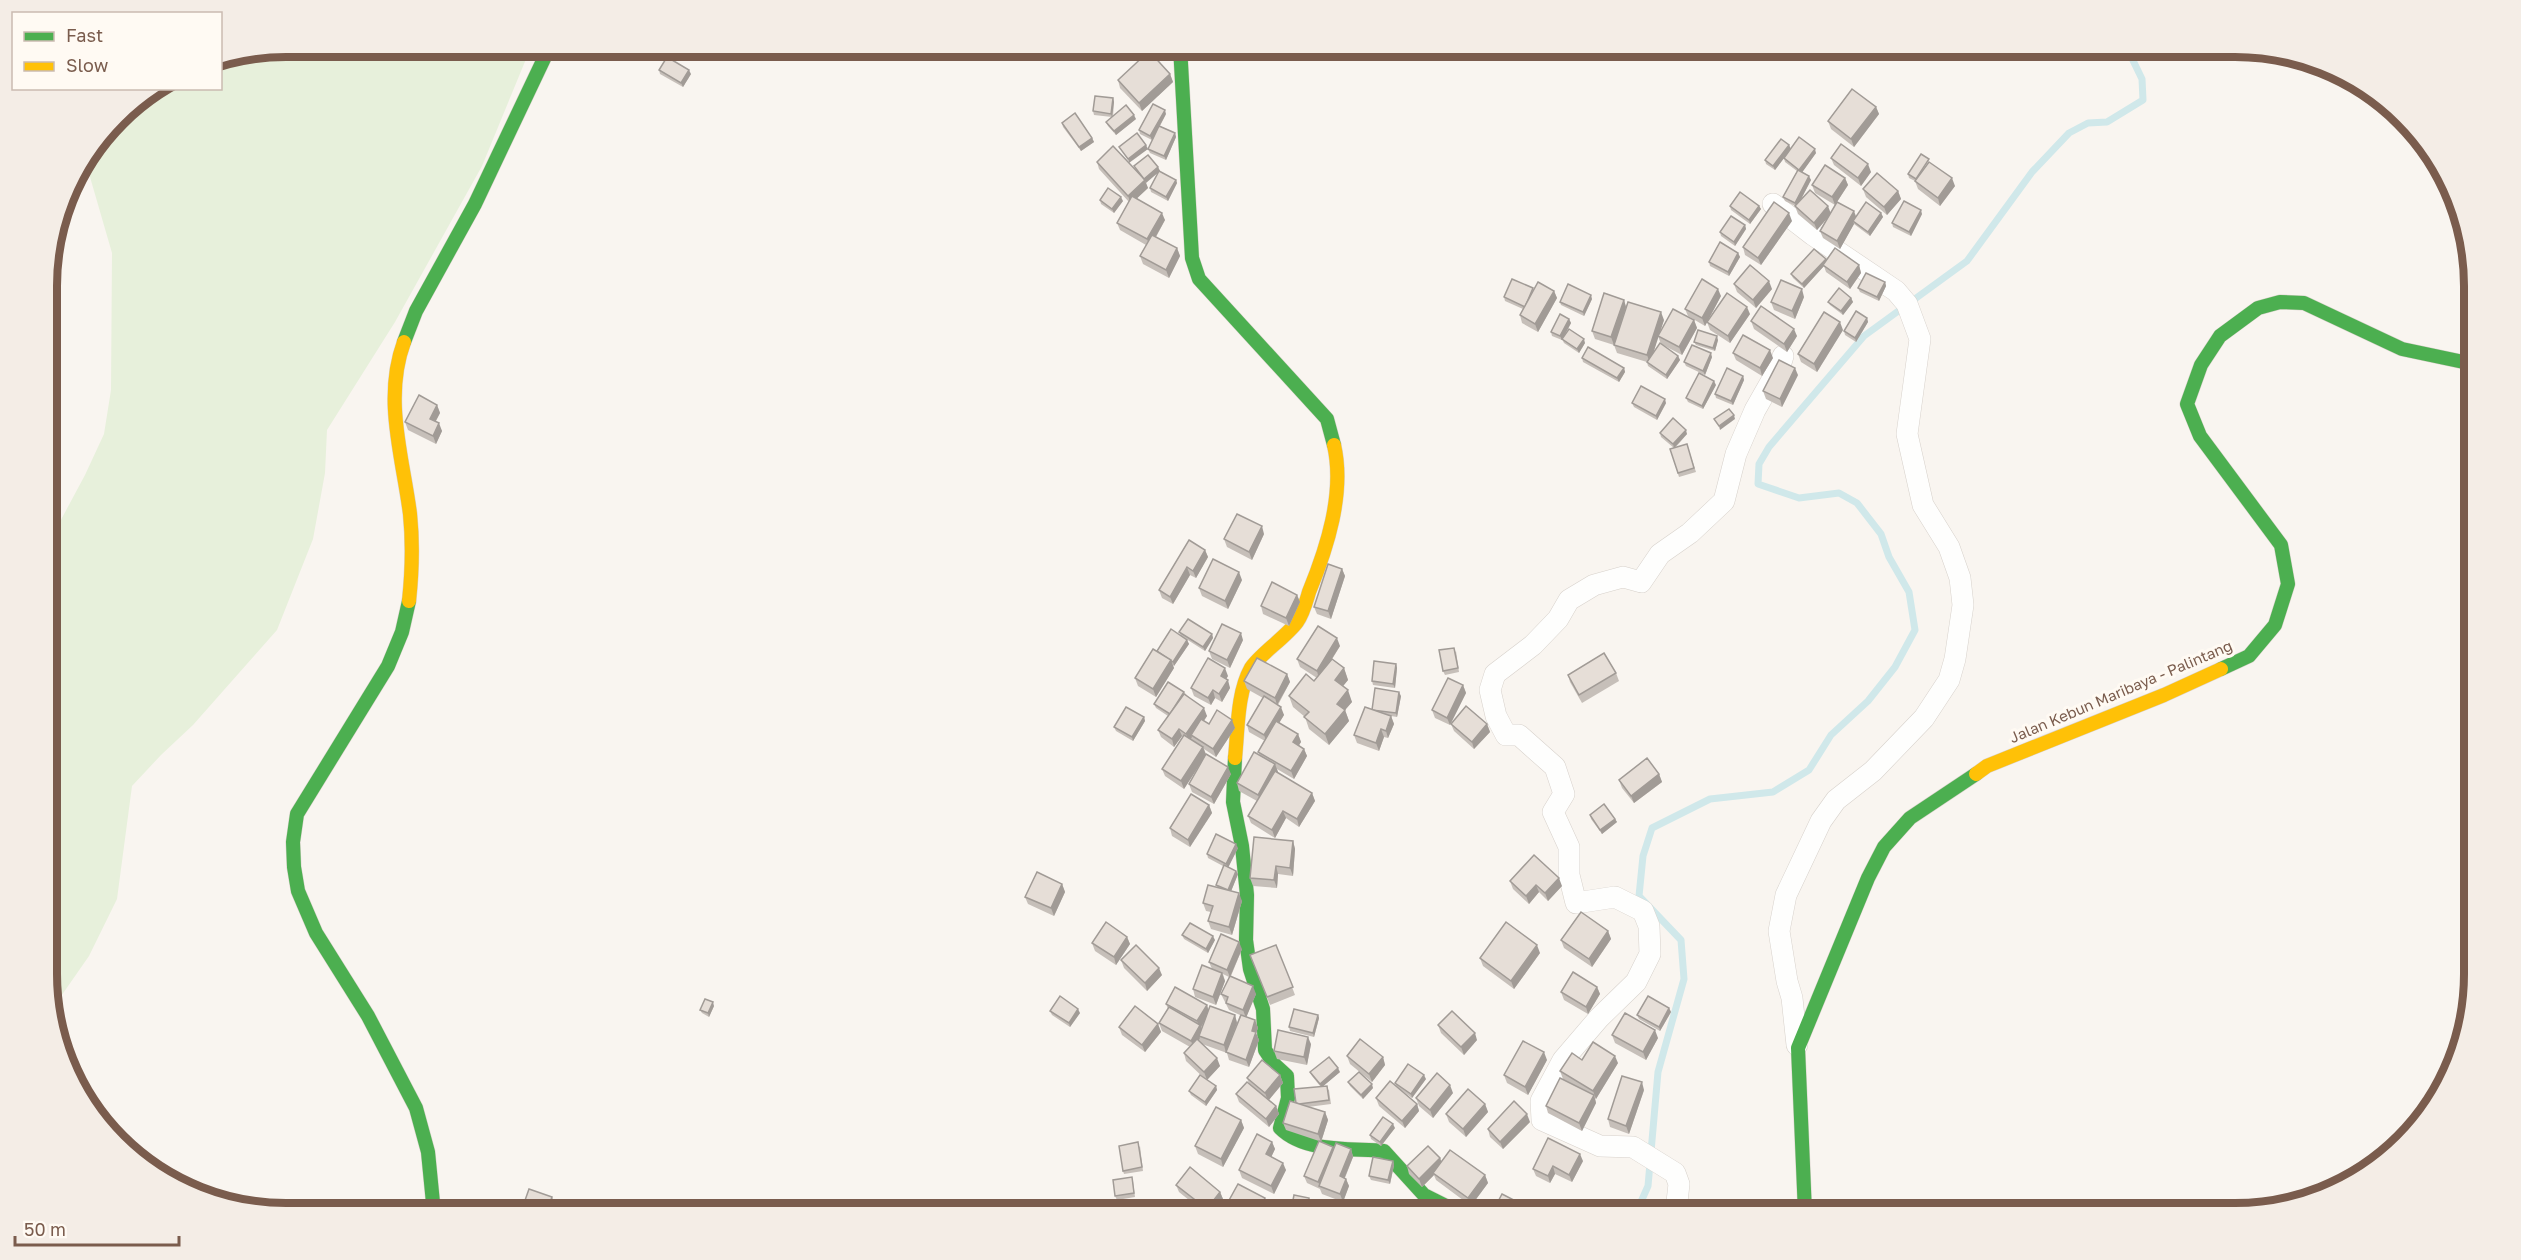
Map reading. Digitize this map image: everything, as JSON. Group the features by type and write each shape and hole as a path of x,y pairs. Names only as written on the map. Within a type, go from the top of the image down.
{"street":[{"path":"434,1203 430,1155 410,1094 358,1000 311,927 292,862 292,837 297,814 388,666 402,632 409,600 412,548 410,515 395,420 395,386 401,351 425,292 475,204 545,57"},
{"path":"1181,57 1192,258 1199,279 1206,290 1327,419 1338,463 1335,499 1324,555 1298,621 1252,666 1242,692 1234,766 1233,802 1242,846 1247,895 1246,940 1250,969 1263,1009 1265,1050 1275,1065 1287,1076 1288,1098 1280,1128 1284,1134 1307,1143 1384,1152 1425,1195 1441,1203"},
{"path":"1773,204 1813,235 1896,291 1907,304 1920,339 1907,435 1923,506 1949,547 1960,578 1963,605 1955,659 1949,680 1924,718 1873,771 1836,800 1821,821 1786,896 1779,931 1786,981 1792,998 1798,1048"},
{"name":"Jalan Kebun Maribaya - Palintang","path":"1805,1203 1798,1048 1868,878 1884,847 1910,818 1987,766 2164,695 2249,656 2275,625 2288,584 2282,545 2200,436 2187,404 2201,365 2220,336 2258,308 2280,302 2304,303 2402,349 2464,362"},
{"path":"1677,1203 1679,1184 1675,1173 1633,1147 1600,1146 1542,1120 1541,1101 1563,1060 1599,1018 1636,982 1650,954 1649,926 1643,911 1615,897 1576,903 1569,875 1569,847 1553,812 1564,794 1555,767 1518,735 1506,735 1496,716 1490,690 1495,674 1533,645 1558,619 1569,600 1594,585 1623,578 1641,582 1660,554 1690,533 1724,501 1736,454 1755,410 1780,366 1783,356"}],"green space":[{"path":"271,57 527,57 482,166 395,322 327,430 325,473 313,539 277,630 193,725 132,786 117,899 89,956 58,1000 57,527 104,434 111,390 112,253 88,172 104,147 124,124 147,104 169,90 222,90 222,66 241,61"}],"building":[{"path":"667,57 689,70 681,83 659,70"},
{"path":"1143,57 1154,57 1170,74 1139,103 1118,80"},
{"path":"1852,89 1876,107 1851,139 1828,121"},
{"path":"1095,96 1113,98 1111,114 1093,111"},
{"path":"1153,104 1165,110 1150,136 1139,130"},
{"path":"1126,105 1134,115 1114,131 1106,122"},
{"path":"1075,113 1092,138 1079,147 1062,123"},
{"path":"1159,126 1175,133 1164,156 1148,149"},
{"path":"1137,133 1146,145 1128,159 1119,147"},
{"path":"1799,137 1815,149 1799,170 1784,158"},
{"path":"1781,139 1789,145 1773,166 1765,160"},
{"path":"1841,144 1868,164 1858,178 1831,158"},
{"path":"1113,146 1145,180 1128,196 1097,162"},
{"path":"1921,154 1929,159 1916,179 1908,174"},
{"path":"1148,155 1158,167 1144,179 1134,166"},
{"path":"1929,162 1952,178 1938,198 1915,181"},
{"path":"1825,165 1845,178 1832,197 1812,185"},
{"path":"1798,170 1809,176 1795,203 1783,197"},
{"path":"1159,171 1176,180 1166,197 1150,188"},
{"path":"1877,173 1898,191 1884,207 1863,189"},
{"path":"1108,188 1121,197 1112,209 1100,200"},
{"path":"1810,190 1828,206 1814,223 1795,206"},
{"path":"1740,192 1759,206 1749,220 1730,206"},
{"path":"1132,196 1162,213 1147,239 1117,223"},
{"path":"1904,201 1921,210 1909,232 1892,223"},
{"path":"1774,202 1789,213 1758,258 1743,247"},
{"path":"1837,202 1854,211 1837,241 1820,231"},
{"path":"1866,202 1881,213 1868,232 1853,221"},
{"path":"1731,216 1745,225 1734,242 1720,232"},
{"path":"1152,235 1177,248 1166,270 1140,256"},
{"path":"1720,242 1738,253 1728,272 1709,262"},
{"path":"1835,248 1859,265 1847,282 1823,265"},
{"path":"1814,249 1826,259 1802,284 1791,274"},
{"path":"1750,265 1769,281 1753,300 1734,284"},
{"path":"1866,273 1885,282 1877,297 1858,288"},
{"path":"1512,279 1533,288 1525,307 1504,297"},
{"path":"1702,279 1718,289 1702,318 1685,309"},
{"path":"1781,280 1802,289 1792,311 1771,302"},
{"path":"1538,282 1554,291 1535,324 1520,315"},
{"path":"1568,284 1591,295 1583,312 1560,302"},
{"path":"1839,288 1851,298 1841,311 1828,302"},
{"path":"1604,293 1624,300 1611,337 1592,331"},
{"path":"1727,293 1747,307 1728,336 1707,322"},
{"path":"1628,302 1661,312 1647,355 1614,345"},
{"path":"1761,306 1794,329 1784,344 1751,321"},
{"path":"1673,309 1694,320 1679,347 1658,336"},
{"path":"1856,311 1867,318 1855,338 1844,331"},
{"path":"1824,312 1840,322 1814,364 1798,354"},
{"path":"1560,314 1569,319 1560,336 1551,332"},
{"path":"1569,329 1584,339 1577,349 1562,339"},
{"path":"1698,330 1717,336 1713,348 1694,342"},
{"path":"1743,335 1770,350 1760,368 1733,353"},
{"path":"1660,343 1678,356 1666,375 1647,362"},
{"path":"1692,345 1711,353 1703,371 1684,362"},
{"path":"1588,347 1624,368 1617,378 1582,358"},
{"path":"1779,360 1795,368 1780,399 1763,391"},
{"path":"1727,368 1743,376 1731,401 1715,394"},
{"path":"1699,373 1714,381 1702,406 1686,398"},
{"path":"1641,386 1665,399 1656,416 1632,403"},
{"path":"419,395 437,405 430,419 439,423 433,436 405,422"},
{"path":"1729,409 1734,415 1719,426 1714,419"},
{"path":"1673,418 1686,430 1673,444 1660,433"},
{"path":"1687,444 1694,468 1678,473 1670,449"},
{"path":"1237,514 1262,526 1249,552 1224,539"},
{"path":"1189,540 1205,550 1193,571 1187,567 1170,597 1159,590"},
{"path":"1213,559 1239,572 1225,601 1199,588"},
{"path":"1328,564 1342,569 1328,611 1314,607"},
{"path":"1272,582 1297,595 1286,618 1261,606"},
{"path":"1188,619 1212,634 1203,647 1179,632"},
{"path":"1222,624 1241,633 1227,660 1209,651"},
{"path":"1318,626 1337,638 1317,671 1297,659"},
{"path":"1171,629 1187,640 1173,662 1157,651"},
{"path":"1454,648 1458,668 1443,671 1439,650"},
{"path":"1153,649 1171,660 1153,689 1135,678"},
{"path":"1604,653 1616,673 1579,695 1568,675"},
{"path":"1208,658 1225,668 1221,676 1228,680 1219,694 1213,690 1208,698 1191,688"},
{"path":"1257,658 1287,674 1275,698 1244,681"},
{"path":"1332,659 1344,668 1335,680 1348,690 1337,704 1345,710 1325,734 1304,717 1309,712 1289,696 1306,674 1314,681"},
{"path":"1374,661 1396,664 1393,684 1372,681"},
{"path":"1448,678 1463,685 1447,718 1432,710"},
{"path":"1168,682 1184,692 1170,714 1154,704"},
{"path":"1375,688 1399,692 1396,713 1372,710"},
{"path":"1184,694 1204,708 1186,734 1179,729 1172,739 1158,730"},
{"path":"1264,696 1281,707 1264,735 1247,725"},
{"path":"1466,706 1487,724 1472,742 1451,724"},
{"path":"1126,707 1144,717 1132,737 1114,727"},
{"path":"1365,707 1391,716 1386,731 1381,729 1376,743 1354,735"},
{"path":"1217,710 1232,720 1213,749 1191,735 1201,719 1209,724"},
{"path":"1276,721 1298,734 1293,742 1304,749 1291,771 1258,752"},
{"path":"1184,735 1203,747 1181,781 1162,769"},
{"path":"1254,752 1275,764 1258,795 1237,783"},
{"path":"1206,754 1228,767 1211,797 1189,784"},
{"path":"1647,758 1659,774 1631,796 1619,780"},
{"path":"1275,771 1312,793 1297,819 1283,811 1272,830 1248,816"},
{"path":"1191,794 1209,805 1188,840 1170,828"},
{"path":"1604,804 1615,819 1600,830 1590,815"},
{"path":"1216,834 1236,844 1226,864 1207,854"},
{"path":"1254,837 1293,841 1290,868 1276,866 1274,880 1250,878"},
{"path":"1534,855 1559,878 1545,893 1536,885 1526,896 1510,881"},
{"path":"1224,865 1236,871 1228,890 1216,885"},
{"path":"1037,872 1062,884 1051,908 1025,897"},
{"path":"1208,885 1239,893 1229,927 1208,921 1213,906 1203,903"},
{"path":"1581,912 1608,931 1589,959 1561,940"},
{"path":"1106,922 1127,937 1114,957 1092,943"},
{"path":"1506,922 1537,945 1511,981 1480,958"},
{"path":"1190,923 1213,936 1206,949 1182,935"},
{"path":"1221,934 1239,942 1227,970 1209,962"},
{"path":"1136,945 1159,968 1145,983 1121,960"},
{"path":"1276,945 1293,987 1267,997 1250,955"},
{"path":"1202,965 1222,973 1213,997 1193,989"},
{"path":"1573,972 1597,987 1586,1007 1561,992"},
{"path":"1230,976 1253,986 1243,1010 1226,1003 1228,997 1221,994"},
{"path":"1175,987 1207,1005 1197,1021 1166,1004"},
{"path":"1060,996 1078,1009 1069,1023 1050,1011"},
{"path":"1648,996 1669,1008 1659,1027 1637,1015"},
{"path":"705,999 713,1002 708,1013 700,1010"},
{"path":"1135,1006 1158,1024 1142,1045 1119,1027"},
{"path":"1210,1006 1235,1015 1224,1045 1199,1036"},
{"path":"1169,1007 1200,1025 1191,1041 1159,1023"},
{"path":"1294,1009 1318,1015 1313,1033 1289,1027"},
{"path":"1452,1011 1475,1033 1461,1047 1438,1025"},
{"path":"1625,1013 1655,1030 1643,1052 1612,1035"},
{"path":"1241,1015 1255,1020 1252,1031 1256,1032 1246,1060 1226,1052"},
{"path":"1278,1030 1308,1037 1304,1057 1274,1051"},
{"path":"1197,1039 1217,1058 1204,1072 1184,1053"},
{"path":"1360,1039 1383,1057 1369,1074 1347,1056"},
{"path":"1523,1041 1544,1052 1525,1087 1504,1075"},
{"path":"1593,1042 1615,1056 1593,1091 1560,1071 1572,1053 1582,1060"},
{"path":"1329,1057 1338,1068 1320,1084 1310,1072"},
{"path":"1262,1060 1280,1075 1265,1093 1247,1078"},
{"path":"1408,1064 1424,1075 1411,1094 1395,1083"},
{"path":"1359,1072 1372,1084 1361,1095 1348,1082"},
{"path":"1437,1073 1450,1085 1430,1110 1416,1098"},
{"path":"1200,1075 1216,1086 1205,1102 1189,1091"},
{"path":"1622,1076 1642,1082 1626,1126 1608,1119"},
{"path":"1560,1078 1594,1095 1579,1123 1546,1106"},
{"path":"1390,1081 1417,1104 1402,1121 1376,1098"},
{"path":"1247,1082 1276,1106 1266,1119 1236,1094"},
{"path":"1327,1086 1329,1100 1296,1103 1294,1089"},
{"path":"1468,1089 1485,1104 1463,1129 1446,1114"},
{"path":"1290,1101 1325,1112 1318,1134 1283,1123"},
{"path":"1514,1101 1527,1114 1500,1142 1488,1129"},
{"path":"1216,1107 1241,1120 1221,1159 1195,1146"},
{"path":"1383,1117 1393,1124 1380,1142 1370,1135"},
{"path":"1257,1134 1272,1142 1266,1154 1283,1163 1271,1186 1239,1170"},
{"path":"1548,1138 1580,1154 1569,1175 1553,1166 1548,1176 1533,1169"},
{"path":"1319,1141 1333,1147 1318,1182 1304,1176"},
{"path":"1138,1142 1142,1167 1123,1171 1119,1146"},
{"path":"1336,1143 1351,1149 1340,1176 1346,1179 1340,1194 1319,1186"},
{"path":"1428,1146 1440,1158 1419,1179 1407,1166"},
{"path":"1450,1150 1485,1175 1468,1198 1433,1173"},
{"path":"1373,1157 1393,1161 1388,1180 1369,1176"},
{"path":"1190,1167 1220,1192 1212,1203 1199,1203 1176,1185"},
{"path":"1132,1177 1134,1193 1115,1196 1113,1180"},
{"path":"1238,1184 1265,1198 1262,1203 1228,1203"},
{"path":"529,1189 552,1197 550,1203 524,1203"},
{"path":"1502,1194 1519,1203 1497,1203"},
{"path":"1294,1195 1309,1198 1308,1203 1292,1203"}],"waterway":[{"path":"1640,1203 1648,1186 1658,1072 1684,979 1681,940 1639,896 1643,856 1652,828 1710,799 1773,792 1809,770 1831,735 1868,701 1895,667 1915,630 1909,592 1889,557 1881,534 1857,503 1839,493 1799,498 1758,484 1759,464 1769,447 1864,336 1967,261 2032,172 2069,133 2088,123 2107,122 2143,100 2142,79 2131,57"}],"traffic: fast":[{"path":"404,342 416,311 475,204 545,57"},
{"path":"1181,57 1192,258 1199,279 1327,419 1334,445"},
{"path":"2221,669 2249,656 2275,625 2288,584 2281,545 2200,436 2187,404 2201,365 2220,336 2258,308 2280,302 2304,303 2402,349 2464,362"},
{"path":"409,601 402,632 388,666 297,814 293,842 298,891 316,933 368,1016 416,1108 428,1152 433,1203"},
{"path":"1235,758 1233,802 1242,846 1247,895 1246,940 1250,969 1263,1009 1265,1050 1275,1065 1287,1076 1288,1098 1280,1128 1302,1142 1315,1145 1384,1151 1424,1195 1440,1203"},
{"path":"1805,1203 1798,1048 1868,878 1884,847 1910,818 1976,774"}],"traffic: slow":[{"path":"404,342 398,363 395,407 396,428 411,525 412,558 409,601"},
{"path":"1235,758 1239,712 1246,678 1255,663 1299,619 1328,539 1336,501 1337,463 1334,445"},
{"path":"1976,774 1987,766 2164,695 2221,669"}]}
